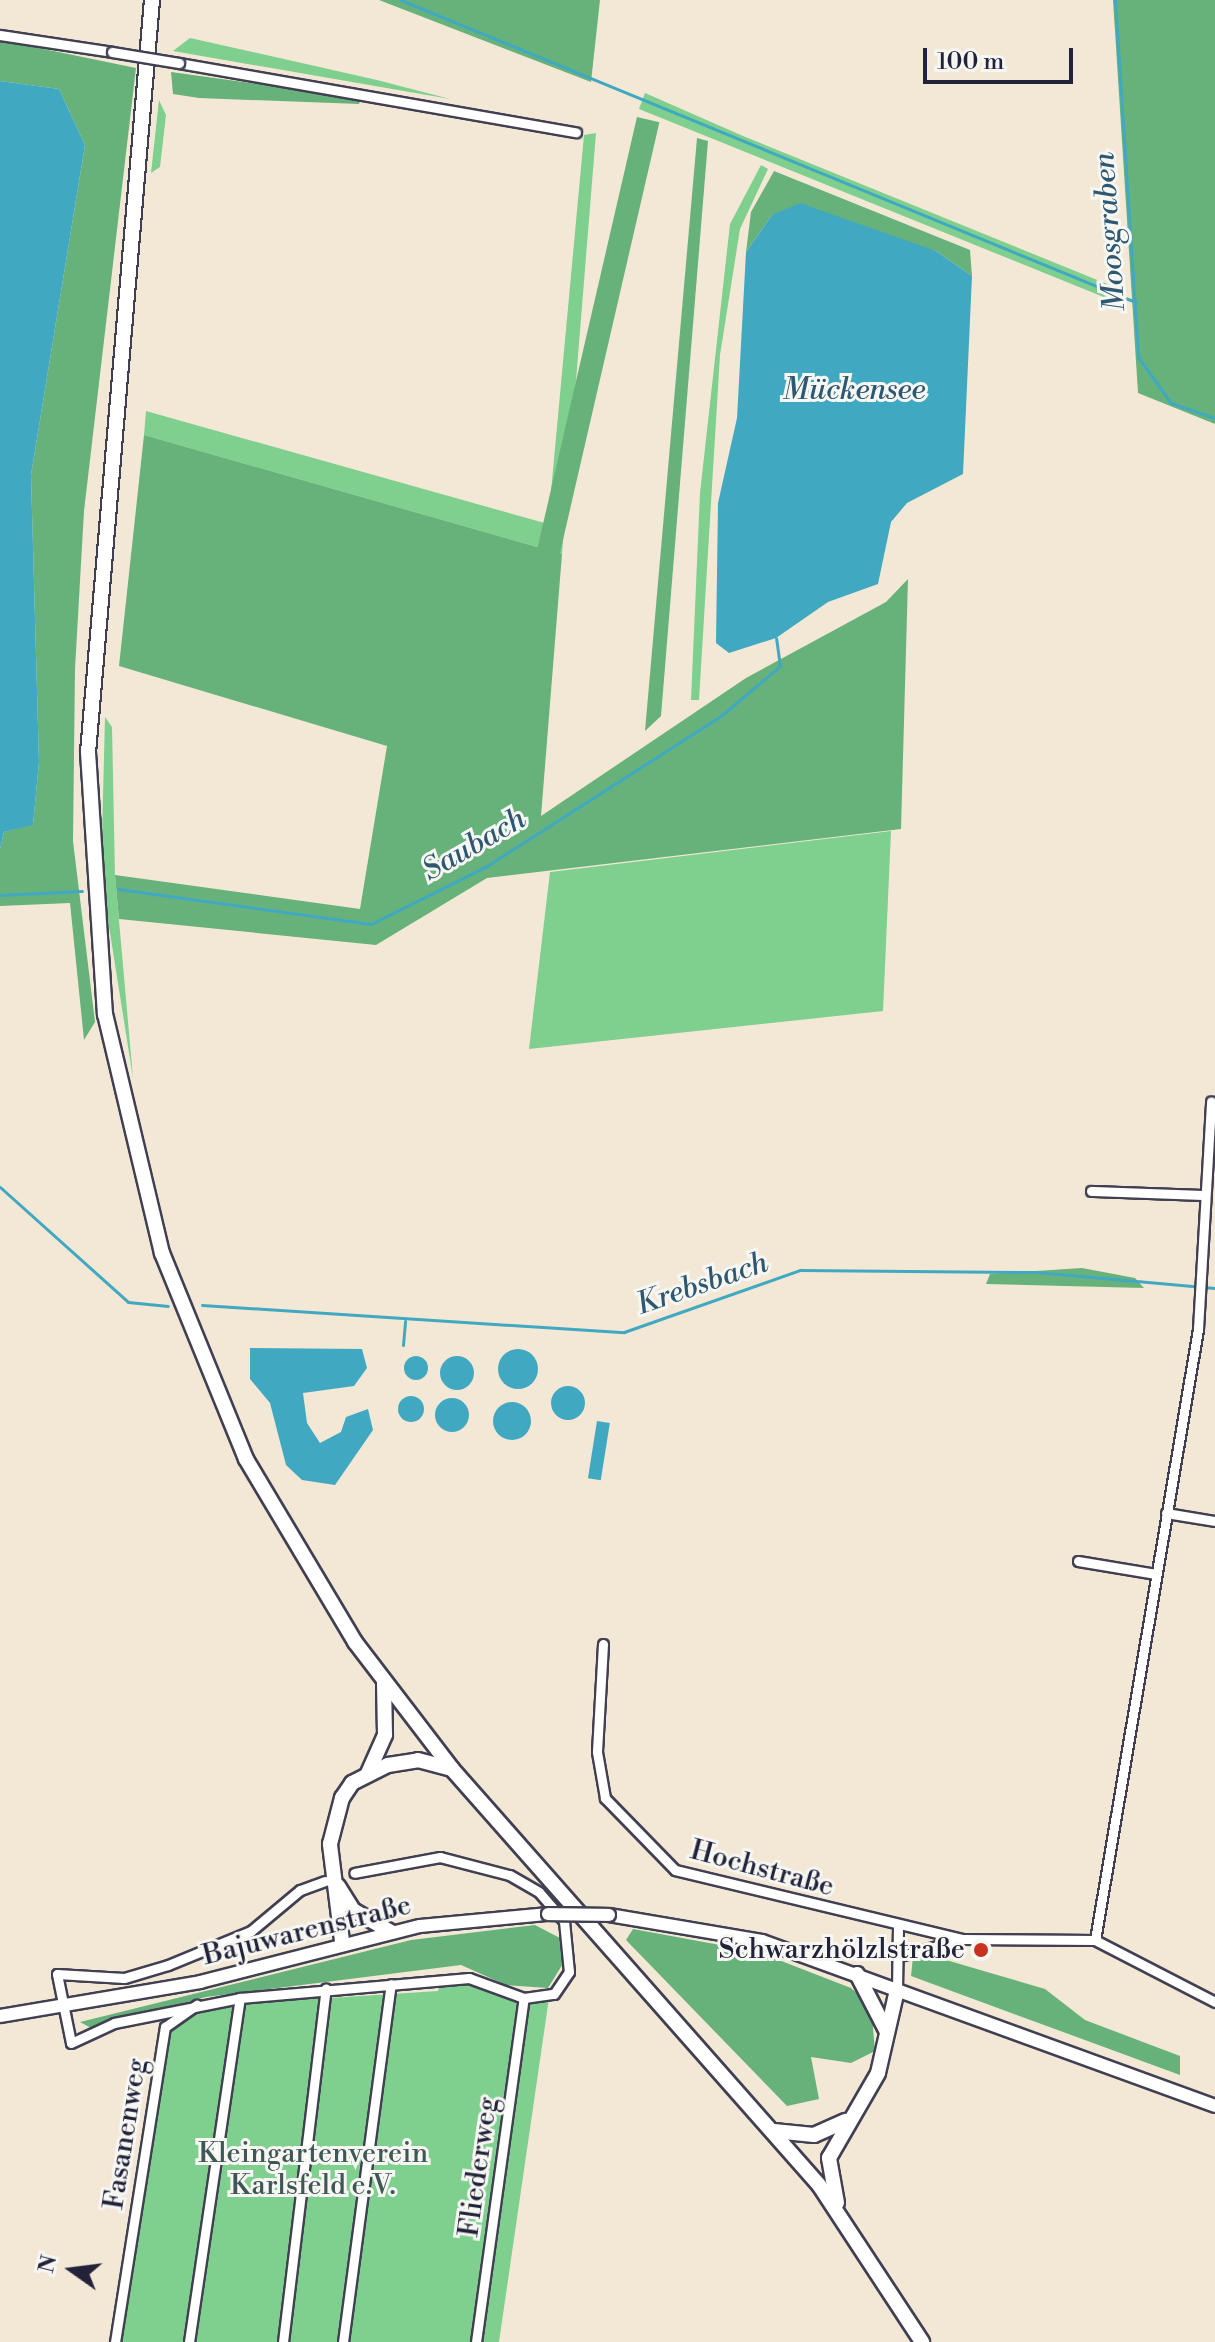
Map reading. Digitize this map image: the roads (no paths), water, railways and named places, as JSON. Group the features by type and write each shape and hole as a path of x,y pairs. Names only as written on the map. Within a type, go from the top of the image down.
{"highway":[{"path":"152,0 92,655 89,846 105,1014 145,1197 200,1359 275,1513 384,1683 452,1769 774,2131 839,2211 922,2342"},
{"path":"342,1941 330,1882 334,1812 368,1773 385,1735 384,1683"},
{"path":"368,1773 418,1760 452,1769"},
{"path":"330,1882 353,1910 391,1932"},
{"path":"857,1974 887,2033"},
{"path":"839,2211 829,2158 846,2121 878,2073 897,1990"},
{"path":"774,2131 814,2135 846,2121"}],"main road":[{"name":"Bajuwarenstraße","path":"0,2016 200,1982 342,1941 391,1932 548,1914 609,1915 762,1941 1215,2106"}],"street":[{"path":"0,35 576,132"},
{"path":"1095,1940 1201,1288 1211,1101"},
{"path":"1091,1191 1205,1195"},
{"path":"1166,1513 1215,1521"},
{"path":"1078,1561 1156,1574"},
{"name":"Hochstraße","path":"603,1644 597,1752 605,1798 645,1843 675,1870 898,1926 963,1939 1095,1940 1213,1998"},
{"path":"354,1873 440,1857 472,1861 539,1892 564,1921 569,1972 554,1994 524,1998"},
{"path":"66,2006 57,1974 124,1978 168,1965 251,1931 286,1900 330,1882"},
{"path":"897,1990 900,1956 898,1926"},
{"path":"900,1956 963,1939"},
{"name":"Bajuwarenstraße","path":"66,2006 71,2043 114,2023 197,2005 326,1989 469,1978 524,1998"},
{"path":"343,2342 391,1984"},
{"path":"283,2342 326,1989"},
{"path":"189,2342 240,1998"},
{"name":"Fliederweg","path":"476,2342 524,1998"},
{"name":"Fasanenweg","path":"115,2342 165,2027 197,2005"}],"water":[{"path":"0,81 59,89 85,145 31,475 39,762 33,825 4,832 0,849"},
{"name":"Mückensee","path":"800,203 936,251 972,276 963,474 907,503 891,522 878,584 828,602 776,638 729,653 716,643 718,503 737,418 746,252 772,215"},
{"path":"250,1348 362,1349 367,1368 354,1386 303,1393 307,1423 320,1443 341,1432 346,1417 368,1409 373,1430 335,1485 302,1480 286,1465 270,1403 250,1379"},
{"path":"518,1349 532,1355 538,1369 532,1383 518,1389 504,1383 498,1369 504,1355"},
{"path":"416,1356 425,1359 428,1368 425,1377 416,1380 407,1377 404,1368 407,1359"},
{"path":"457,1356 469,1361 474,1373 469,1385 457,1390 445,1385 440,1373 445,1361"},
{"path":"568,1386 580,1391 585,1403 580,1415 568,1420 556,1415 551,1403 556,1391"},
{"path":"411,1396 420,1400 424,1409 420,1418 411,1422 402,1418 398,1409 402,1400"},
{"path":"452,1398 464,1403 469,1415 464,1427 452,1432 440,1427 435,1415 440,1403"},
{"path":"512,1402 526,1407 531,1421 526,1435 512,1440 498,1435 493,1421 498,1407"},
{"path":"597,1421 610,1423 601,1480 588,1478"}],"waterway":[{"path":"401,0 1111,292"},
{"name":"Moosgraben","path":"1115,0 1138,357 1171,403 1215,418"},
{"name":"Moosgraben","path":"1125,298 1136,302"},
{"name":"Saubach","path":"118,889 371,924 487,866 722,715 780,666 776,638"},
{"name":"Saubach","path":"0,895 82,891"},
{"name":"Krebsbach","path":"0,1187 128,1302 168,1306"},
{"name":"Krebsbach","path":"202,1305 624,1332 800,1270 1036,1272 1215,1288"},
{"path":"403,1345 405,1321"}],"place":[{"name":"Schwarzhölzlstraße","path":"981,1950"}],"park label":[{"name":"Kleingartenverein Karlsfeld e.V.","path":"313,2170"}]}
